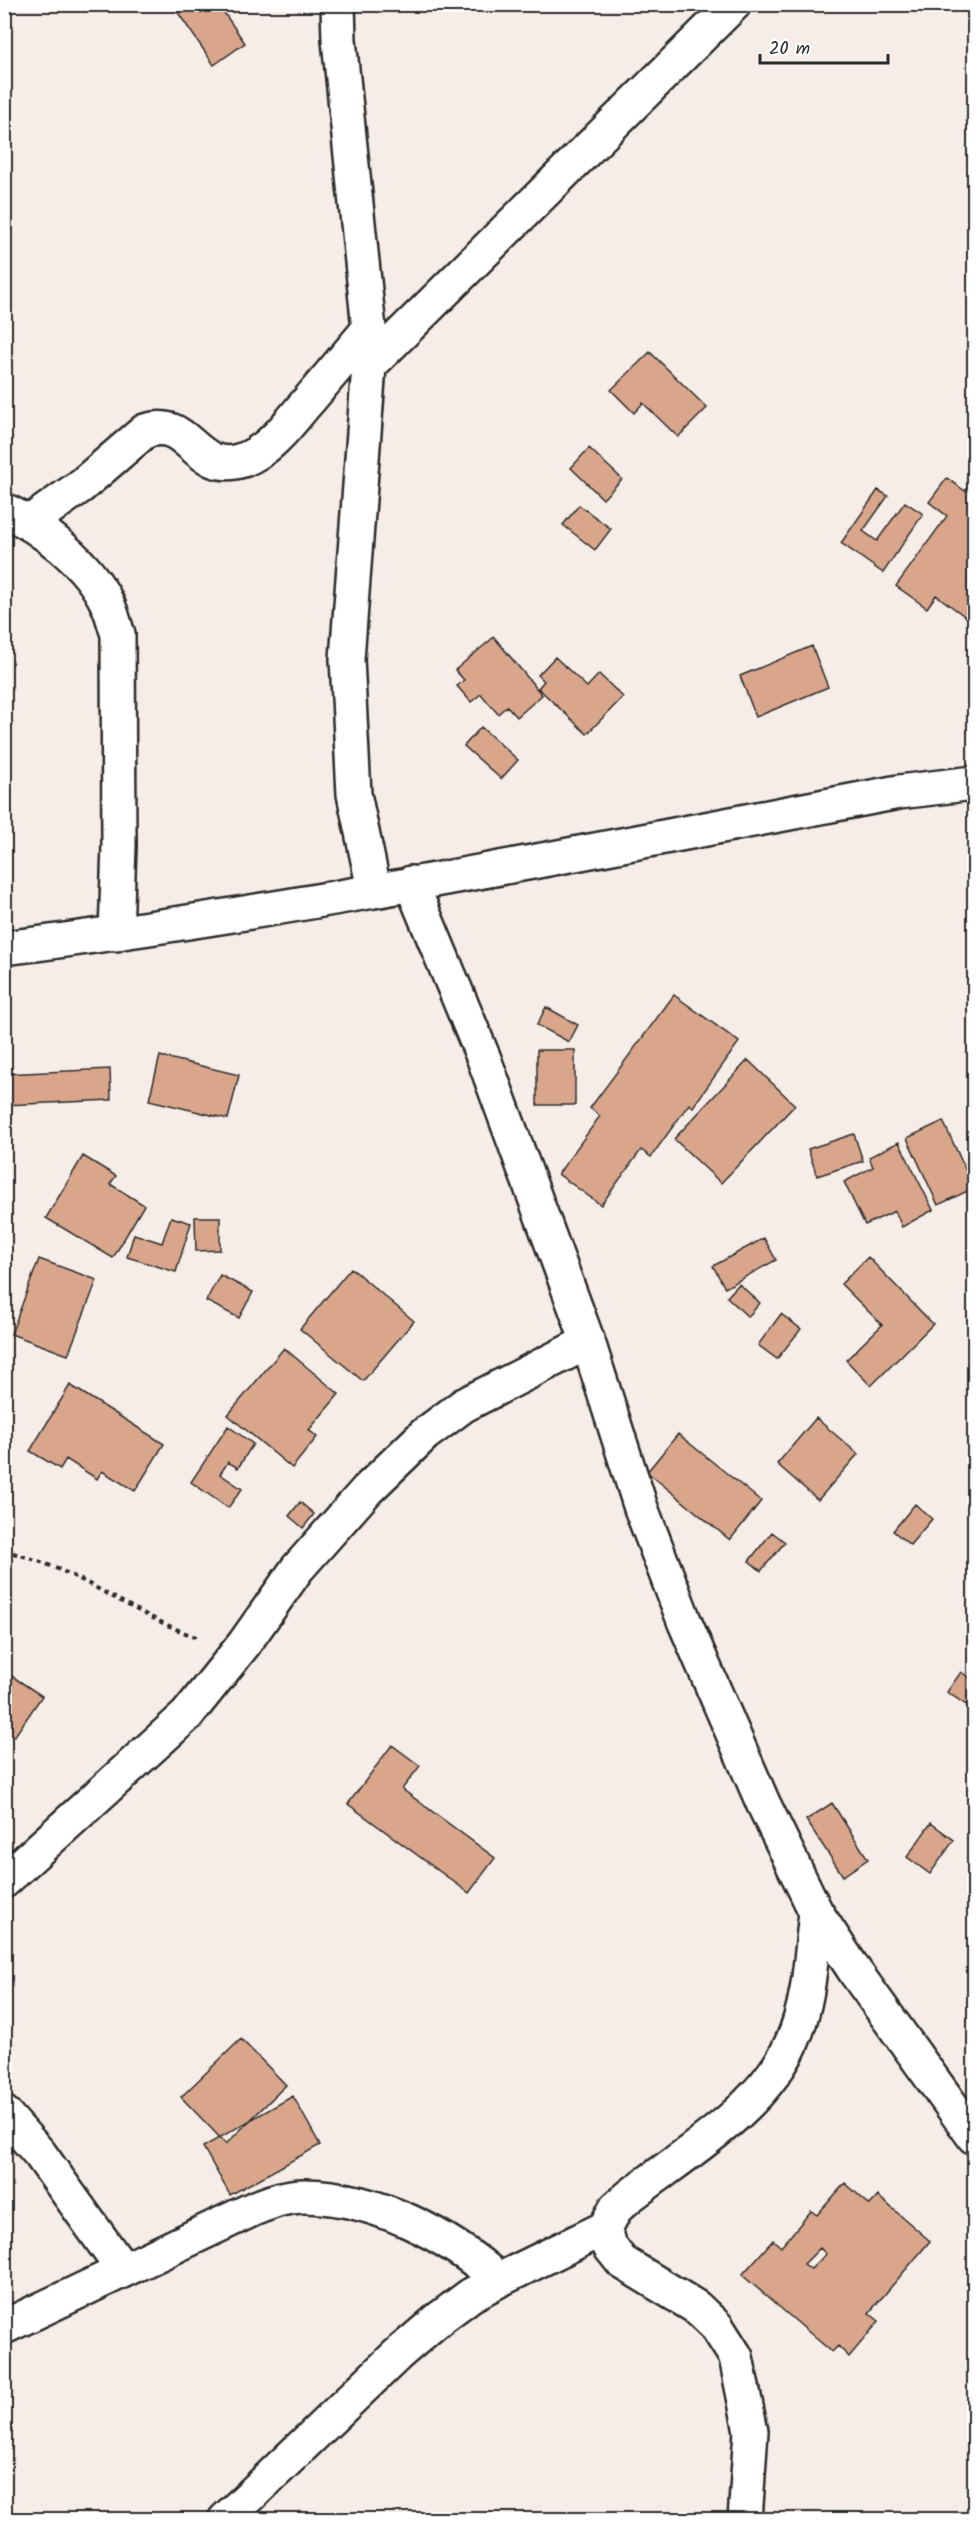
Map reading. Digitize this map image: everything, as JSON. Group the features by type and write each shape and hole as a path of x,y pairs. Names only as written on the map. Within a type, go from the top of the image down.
{"street":[{"path":"338,4 339,40 369,329 369,366 347,659 354,794 374,889"},
{"path":"369,366 734,4"},
{"path":"116,934 119,845 118,634 107,602 75,559 17,516 81,486 145,430 156,427 168,428 178,433 213,460 237,462 256,454 285,427 369,329"},
{"path":"4,948 116,934 411,884 899,792 975,783"},
{"path":"411,884 484,1059 588,1342 641,1508 685,1623 763,1803 816,1912 856,1973 975,2137"},
{"path":"4,1881 187,1715 244,1644 310,1554 367,1490 425,1434 464,1405 588,1342"},
{"path":"225,2520 398,2354 440,2318 471,2295 605,2228 616,2208 631,2195 751,2103 780,2065 793,2042 803,2009 816,1912"},
{"path":"4,2113 40,2154 123,2270"},
{"path":"4,2327 253,2209 281,2198 306,2195 349,2201 385,2211 476,2259 499,2280"},
{"path":"605,2228 610,2247 622,2262 696,2307 717,2327 736,2357 751,2431 745,2520"}],"path":[{"path":"4,1551 66,1573 176,1630 206,1641 244,1644"}],"building":[{"path":"172,4 218,4 245,43 214,65"},
{"path":"650,352 707,408 678,437 643,403 634,413 611,390"},
{"path":"589,448 622,479 603,499 571,468"},
{"path":"947,478 965,491 971,482 974,485 974,623 936,595 927,608 896,586 947,516 929,502"},
{"path":"878,490 888,496 863,531 877,541 905,502 923,514 883,573 841,543"},
{"path":"579,505 611,529 595,550 563,525"},
{"path":"494,637 542,695 517,717 507,706 498,714 481,694 471,702 457,686 464,680 455,670"},
{"path":"812,646 828,687 756,717 740,676"},
{"path":"555,657 587,687 599,674 623,697 587,734 538,688 544,681 538,675"},
{"path":"481,727 518,760 501,779 464,746"},
{"path":"674,995 739,1042 693,1107 689,1104 651,1157 641,1150 601,1205 558,1174 600,1116 590,1108"},
{"path":"546,1007 578,1025 569,1042 537,1025"},
{"path":"537,1050 575,1050 575,1105 537,1105"},
{"path":"160,1056 239,1075 228,1119 149,1100"},
{"path":"748,1060 795,1105 721,1183 674,1139"},
{"path":"110,1069 111,1100 5,1105 4,1074"},
{"path":"943,1121 974,1188 938,1205 907,1138"},
{"path":"854,1134 863,1161 817,1176 808,1149"},
{"path":"899,1142 933,1210 902,1227 895,1211 865,1225 844,1182 873,1167 869,1157"},
{"path":"83,1156 116,1176 110,1184 144,1205 113,1258 46,1218"},
{"path":"171,1217 191,1223 176,1272 127,1257 134,1234 162,1243"},
{"path":"195,1217 220,1217 220,1250 196,1251"},
{"path":"764,1238 776,1260 725,1288 713,1266"},
{"path":"868,1257 933,1324 871,1386 846,1360 882,1325 841,1284"},
{"path":"39,1259 97,1280 68,1355 11,1334"},
{"path":"351,1268 414,1321 363,1381 300,1329"},
{"path":"220,1275 253,1292 239,1318 206,1301"},
{"path":"739,1284 760,1303 748,1317 727,1297"},
{"path":"781,1314 801,1329 777,1359 758,1345"},
{"path":"284,1348 339,1394 309,1430 317,1437 292,1468 228,1415"},
{"path":"70,1385 164,1444 135,1491 102,1471 97,1479 66,1459 60,1469 30,1451"},
{"path":"816,1418 858,1454 818,1500 777,1464"},
{"path":"228,1426 253,1444 238,1468 228,1462 220,1474 242,1489 228,1508 191,1482"},
{"path":"678,1434 761,1501 730,1540 647,1472"},
{"path":"300,1502 314,1514 303,1528 289,1516"},
{"path":"915,1504 932,1519 910,1545 893,1531"},
{"path":"772,1532 785,1542 761,1571 749,1561"},
{"path":"4,1671 42,1696 14,1737 4,1731"},
{"path":"961,1672 974,1681 974,1710 947,1692"},
{"path":"392,1745 420,1766 402,1789 495,1858 469,1893 348,1804"},
{"path":"832,1803 868,1859 843,1876 806,1820"},
{"path":"931,1823 954,1840 930,1874 907,1857"},
{"path":"241,2039 286,2085 226,2144 181,2097"},
{"path":"293,2096 320,2145 230,2195 203,2147"},
{"path":"845,2183 870,2205 878,2196 930,2241 869,2313 879,2321 849,2357 838,2346 832,2352 742,2275 773,2240 781,2247 811,2211 817,2215","holes":["820,2248 826,2254 811,2269 804,2264"]}]}
